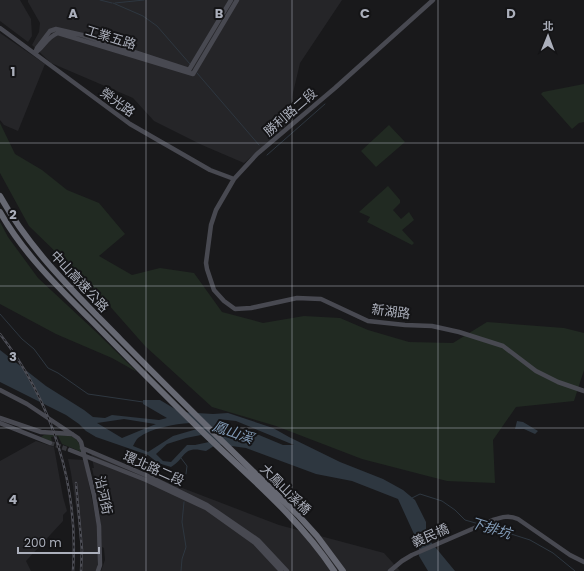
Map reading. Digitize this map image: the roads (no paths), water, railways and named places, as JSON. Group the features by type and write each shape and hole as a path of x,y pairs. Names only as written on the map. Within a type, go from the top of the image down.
{"highway":[{"name":"中山高速公路","path":"0,196 15,221 57,274 151,376"},
{"name":"中山高速公路","path":"0,212 8,226 32,258 59,288 151,376"},
{"name":"大鳳山溪橋","path":"151,376 303,529 334,571"},
{"name":"大鳳山溪橋","path":"151,376 298,515 317,536 343,571"}],"street":[{"path":"196,65 231,0"},
{"path":"196,65 237,0"},
{"name":"勝利路二段","path":"207,269 208,240 211,225 216,210 234,179 257,154 346,78 433,0"},
{"name":"榮光路","path":"0,28 130,124 210,170 234,179"},
{"name":"工業五路","path":"35,53 50,31 56,29 82,35 189,70 196,65"},
{"name":"工業五路","path":"35,53 40,50 52,35 58,33 193,74 196,65"},
{"name":"新湖路","path":"207,269 214,290 224,301 235,308 251,308 297,298 321,299 368,321 432,326 459,332 503,346 536,371 558,382 584,391"},
{"path":"0,390 27,404 73,434 81,442 82,448"},
{"path":"0,418 41,432 73,434"},
{"path":"0,423 50,443"},
{"name":"沿河街","path":"82,448 94,495 99,526 100,565 98,571"},
{"name":"環北路二段","path":"82,448 148,476 207,505 258,540 287,571"},
{"name":"環北路二段","path":"70,450 146,480 206,508 255,543 281,571"},
{"name":"義民橋","path":"390,571 412,555 493,520 510,516 518,519 570,555 584,562"}],"water":[{"name":"鳳山溪","path":"0,350 46,386 93,417 105,418 112,415 159,420 167,418 143,404 143,400 160,400 180,412 213,414 228,413 273,428 340,462 383,479 403,490 415,500 426,522 426,536 455,571 428,571 419,556 419,545 398,499 352,481 316,474 246,448 217,444 206,451 189,451 171,467 158,463 148,455 96,437 66,415 0,382","holes":["124,419 156,424 122,438 97,423","218,419 236,421 294,445 283,445 259,435 236,429","190,423 197,429 173,436 148,452 133,446 138,438 143,435 163,427","201,435 209,442 187,445 171,462 163,461 156,454 167,444"]},
{"path":"517,421 523,422 538,431 535,434 524,429 515,429"}],"waterway":[{"path":"100,0 112,3"},
{"path":"115,3 144,0"},
{"path":"113,3 143,16 157,26 190,64"},
{"path":"197,73 259,145"},
{"path":"267,155 325,104"},
{"path":"0,314 22,339 34,349 48,368 58,373 88,394 143,402"},
{"path":"181,458 187,466 186,474"},
{"name":"下排坑","path":"412,498 420,494 442,501 455,510 465,520 479,524"},
{"path":"181,571 182,559 186,547 182,522 184,502"},
{"name":"下排坑","path":"486,526 530,540 553,553 575,571"}],"tunnel":[{"path":"50,443 70,450"}],"railway":[{"path":"0,334 34,387 48,416 58,446 66,476 71,508 74,539 73,571"},
{"path":"76,483 82,550 81,571"}]}
